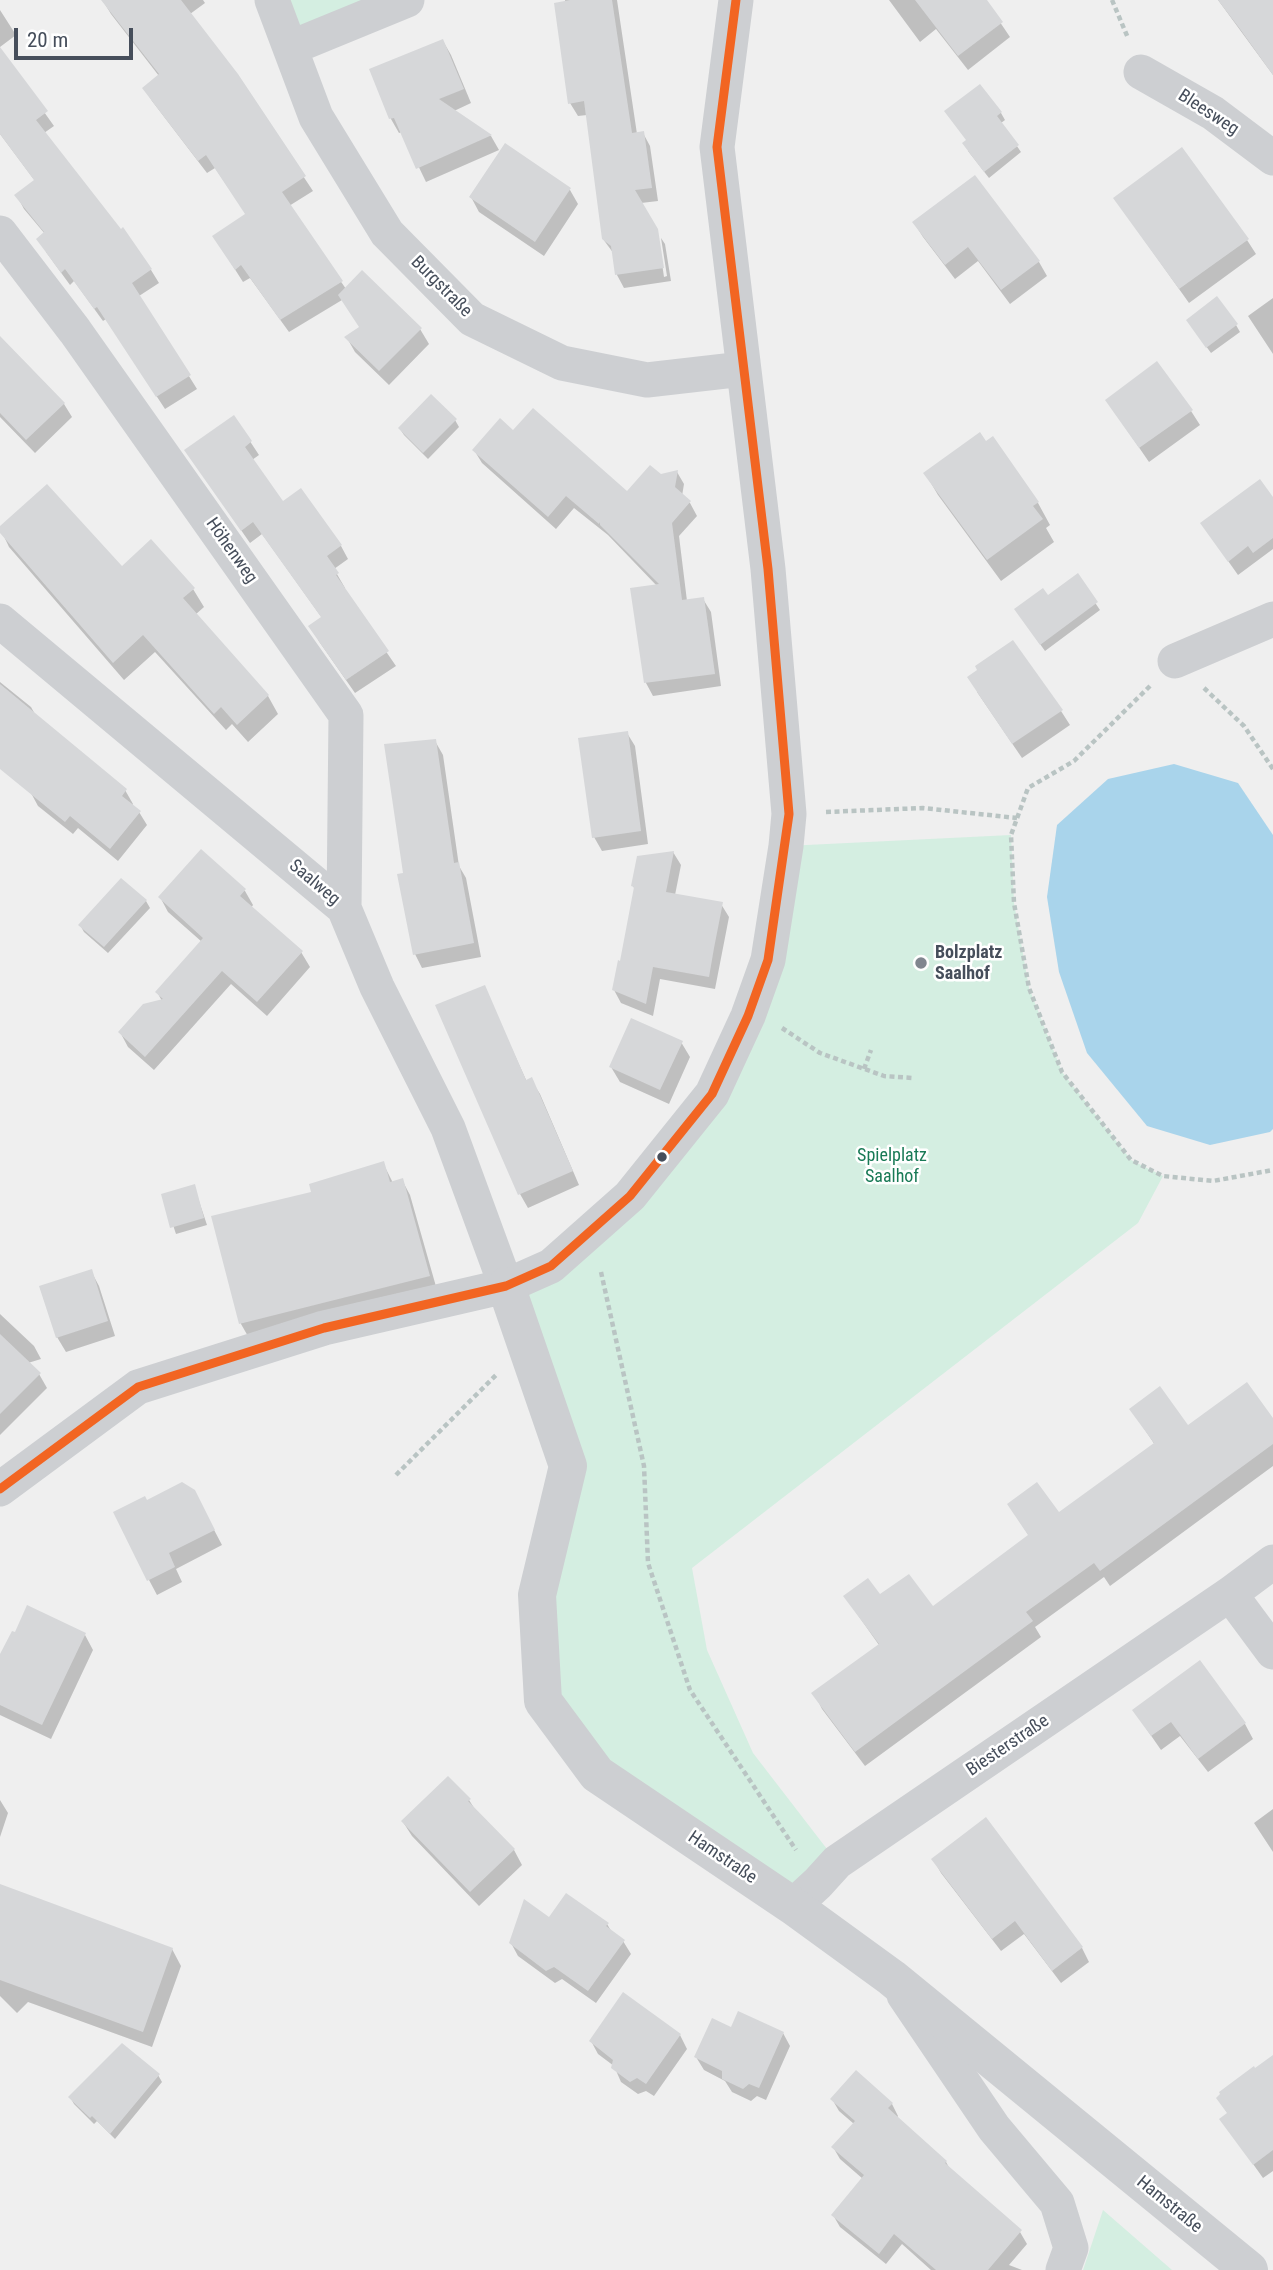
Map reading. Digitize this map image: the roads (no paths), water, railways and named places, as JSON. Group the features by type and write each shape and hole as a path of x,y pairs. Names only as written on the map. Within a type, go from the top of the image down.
{"street":[{"name":"Burgstraße","path":"272,0 316,117 387,233 472,320 562,363 646,380 743,369"},
{"path":"290,48 407,0"},
{"path":"0,1489 138,1387 324,1328 506,1286 551,1266 630,1196 712,1094 748,1016 768,960 789,814 768,569 717,147 736,0"},
{"name":"Bleesweg","path":"1141,72 1213,113 1273,158"},
{"name":"Höhenweg","path":"0,233 75,331 346,715 344,908"},
{"path":"1175,661 1273,619"},
{"name":"Saalweg","path":"0,621 344,908 377,987 448,1128 506,1286"},
{"name":"Hamstraße","path":"506,1286 568,1466 537,1595 543,1700 597,1774 805,1894 892,1978 1249,2270"},
{"name":"Biesterstraße","path":"805,1894 837,1862 1273,1562"},
{"path":"1230,1594 1273,1652"},
{"path":"892,1978 994,2128 1057,2203 1071,2248 1063,2270"}],"water":[{"path":"1174,764 1238,783 1273,835 1273,1129 1270,1132 1210,1145 1147,1126 1087,1053 1059,972 1047,897 1057,825 1108,779"}],"place":[{"name":"Bolzplatz Saalhof","path":"921,963"}],"park label":[{"name":"Spielplatz Saalhof","path":"892,1166"}]}
